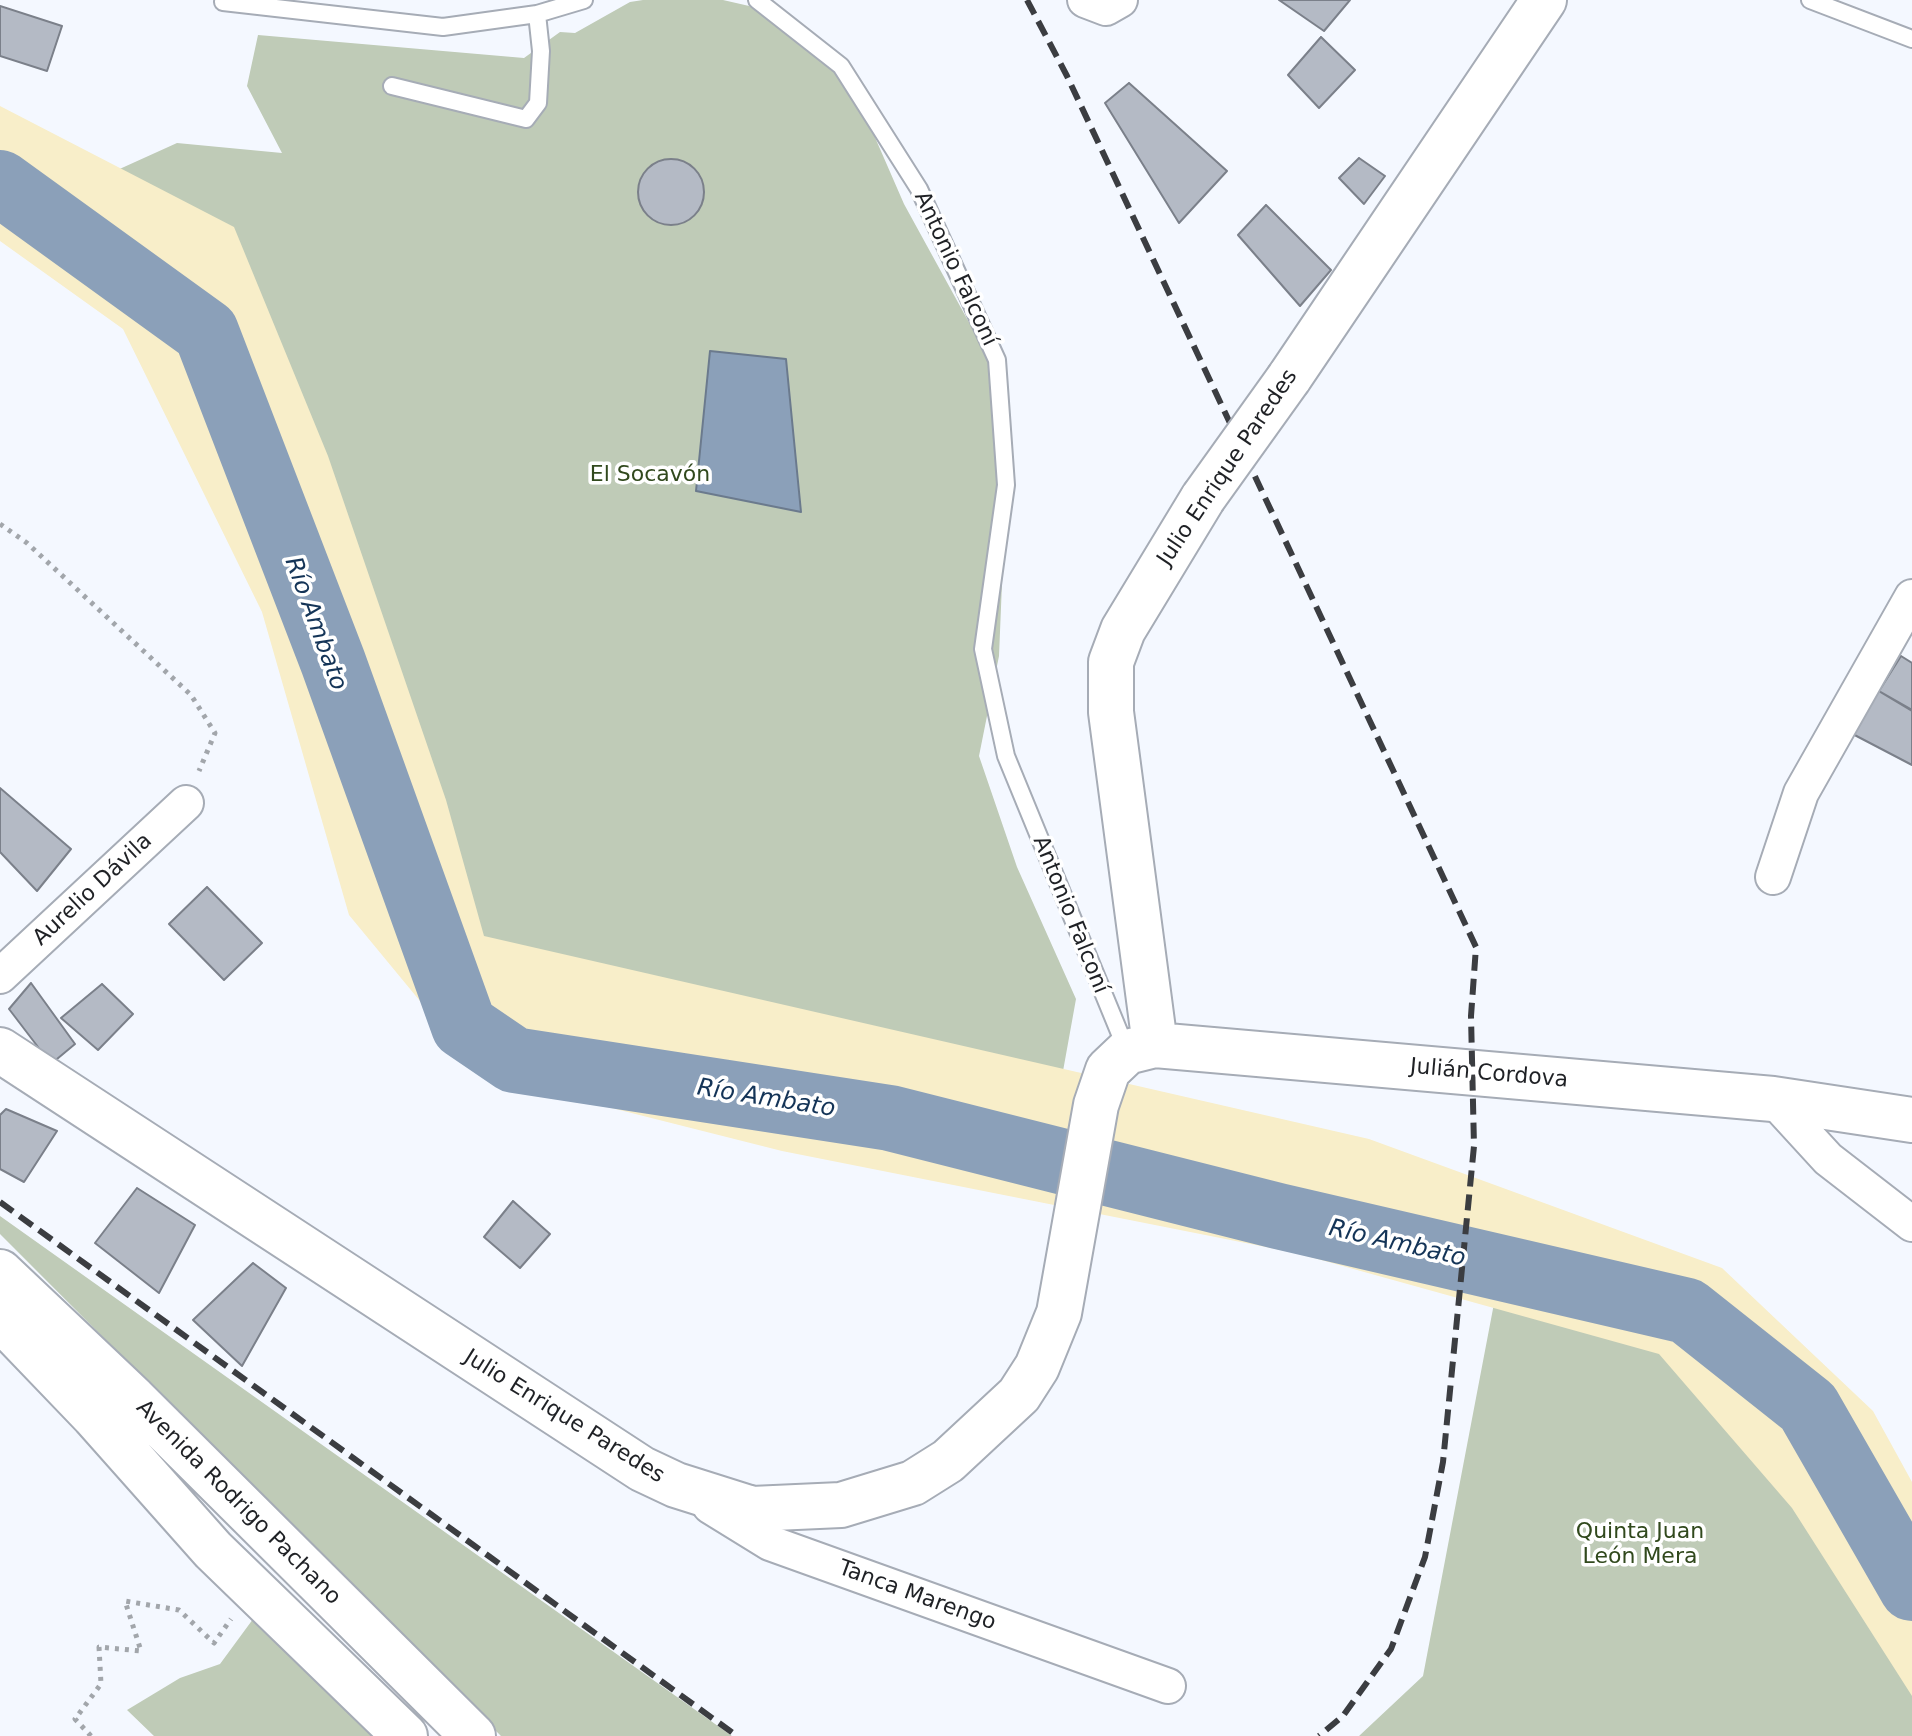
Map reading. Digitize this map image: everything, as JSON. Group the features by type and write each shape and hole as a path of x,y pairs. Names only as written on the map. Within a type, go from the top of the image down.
{"main road":[{"name":"Julio Enrique Paredes","path":"0,1050 590,1437 642,1469 676,1485 752,1509 841,1505 913,1483 948,1461 1019,1395 1037,1367 1059,1313 1096,1105 1108,1070 1141,1049 1111,712 1111,662 1123,630 1203,498 1289,378 1544,0"},
{"name":"Julián Cordova","path":"1141,1049 1773,1099 1912,1120"},
{"name":"Avenida Rodrigo Pachano","path":"0,1272 134,1399 473,1736"},
{"name":"Avenida Rodrigo Pachano","path":"0,1318 94,1416 213,1550 405,1736"}],"street":[{"path":"1085,0 1106,8 1120,0"},
{"path":"1773,877 1801,793 1912,597"},
{"name":"Aurelio Dávila","path":"0,976 186,803"},
{"path":"1773,1099 1828,1159 1912,1224"},
{"name":"Tanca Marengo","path":"676,1485 770,1543 1168,1686"}],"lane":[{"path":"223,2 443,27 537,14 584,0"},
{"name":"Antonio Falconí","path":"757,0 841,66 919,189 997,360 1006,485 983,649 1006,756 1141,1049"},
{"path":"1810,0 1912,39"},
{"path":"392,86 526,119 538,103 541,51 537,14"}],"path":[{"path":"0,524 27,543 191,695 215,733 186,803"},
{"path":"91,1736 75,1719 101,1684 99,1647 141,1651 125,1601 179,1610 214,1643 254,1589"}],"green space":[{"name":"El Socavón","path":"723,0 771,11 850,80 904,204 994,368 1006,485 999,656 979,756 1017,867 1076,999 1054,1121 525,1042 71,191 177,143 282,153 247,86 258,35 524,58 560,32 575,33 630,2"},
{"path":"0,1216 732,1736 501,1736 0,1234"},
{"name":"Quinta Juan León Mera","path":"1496,1293 1684,1337 1912,1633 1912,1736 1359,1736 1423,1676"},
{"path":"256,1615 381,1736 154,1736 127,1710 180,1678 220,1664"}],"sand":[{"path":"0,106 234,227 328,456 446,800 484,936 1369,1139 1722,1268 1873,1411 1912,1482 1912,1696 1792,1508 1659,1354 1296,1253 782,1151 481,1075 349,915 262,612 123,329 0,241"}],"water":[{"path":"710,351 786,359 801,512 696,491"}],"building":[{"path":"1279,0 1350,0 1324,31"},
{"path":"0,6 62,26 47,71 0,56"},
{"path":"1321,37 1355,70 1319,108 1288,75"},
{"path":"1129,83 1227,171 1179,223 1105,103"},
{"path":"1359,158 1385,176 1364,204 1339,178"},
{"path":"665,159 677,159 689,164 699,174 704,192 702,205 689,220 677,225 665,225 653,220 643,210 638,198 638,186 643,174 653,164"},
{"path":"1266,205 1331,270 1300,306 1238,235"},
{"path":"1901,656 1912,663 1912,710 1879,691"},
{"path":"1872,687 1912,711 1912,765 1845,730"},
{"path":"0,788 71,849 37,891 0,852"},
{"path":"207,887 262,943 224,980 169,924"},
{"path":"31,983 75,1044 51,1064 9,1009"},
{"path":"102,984 133,1014 98,1050 61,1018"},
{"path":"6,1109 57,1131 24,1182 0,1169 0,1115"},
{"path":"137,1188 195,1225 159,1293 95,1243"},
{"path":"513,1201 550,1234 520,1268 484,1237"},
{"path":"253,1263 286,1288 242,1366 193,1320"}],"waterway":[{"name":"Río Ambato","path":"0,183 206,332 333,662 464,1026 514,1060 890,1118 1278,1216 1687,1311 1808,1407 1912,1588"}],"railway":[{"path":"1027,0 1067,76 1476,947 1471,1016 1474,1146 1443,1462 1425,1557 1391,1649 1343,1716 1319,1736"},
{"path":"0,1202 737,1736"}]}
